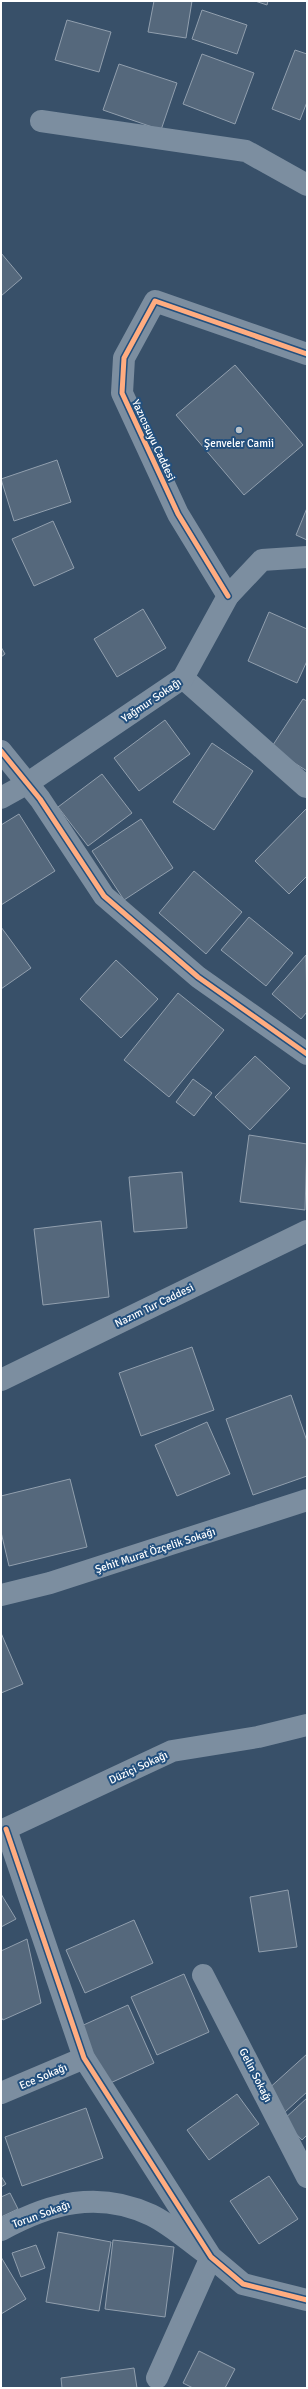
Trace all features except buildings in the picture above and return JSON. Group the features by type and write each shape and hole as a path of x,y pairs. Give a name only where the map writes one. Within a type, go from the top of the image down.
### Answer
{"street":[{"path":"41,121 246,151 307,186"},
{"name":"Yazıcısuyu Caddesi","path":"228,596 178,514 122,393 124,358 155,301 307,354"},
{"name":"Yağmur Sokağı","path":"1,798 28,783 184,678 228,596 262,560 307,557"},
{"path":"184,678 306,787"},
{"path":"1,751 40,799 104,896 198,977 307,1054"},
{"name":"Nazım Tur Caddesi","path":"1,1380 307,1231"},
{"name":"Şehit Murat Özçelik Sokağı","path":"1,1595 50,1583 307,1500"},
{"name":"Düziçi Sokağı","path":"4,1830 172,1751 258,1737 307,1725"},
{"path":"4,1830 84,2058 211,2257 243,2284 307,2300"},
{"name":"Gelin Sokağı","path":"203,1975 307,2177"},
{"name":"Ece Sokağı","path":"1,2093 84,2058"},
{"name":"Torun Sokağı","path":"1,2230 21,2219 69,2202 114,2202 152,2216 211,2257"},
{"path":"157,2378 211,2257"}],"cycle path":[{"path":"228,596 178,514 122,393 124,358 155,301 307,354"},
{"path":"1,751 40,799 104,896 198,977 307,1054"},
{"path":"6,1829 84,2058 211,2257 243,2284 307,2300"}],"place":[{"name":"Şenveler Camii","path":"239,430"}]}
